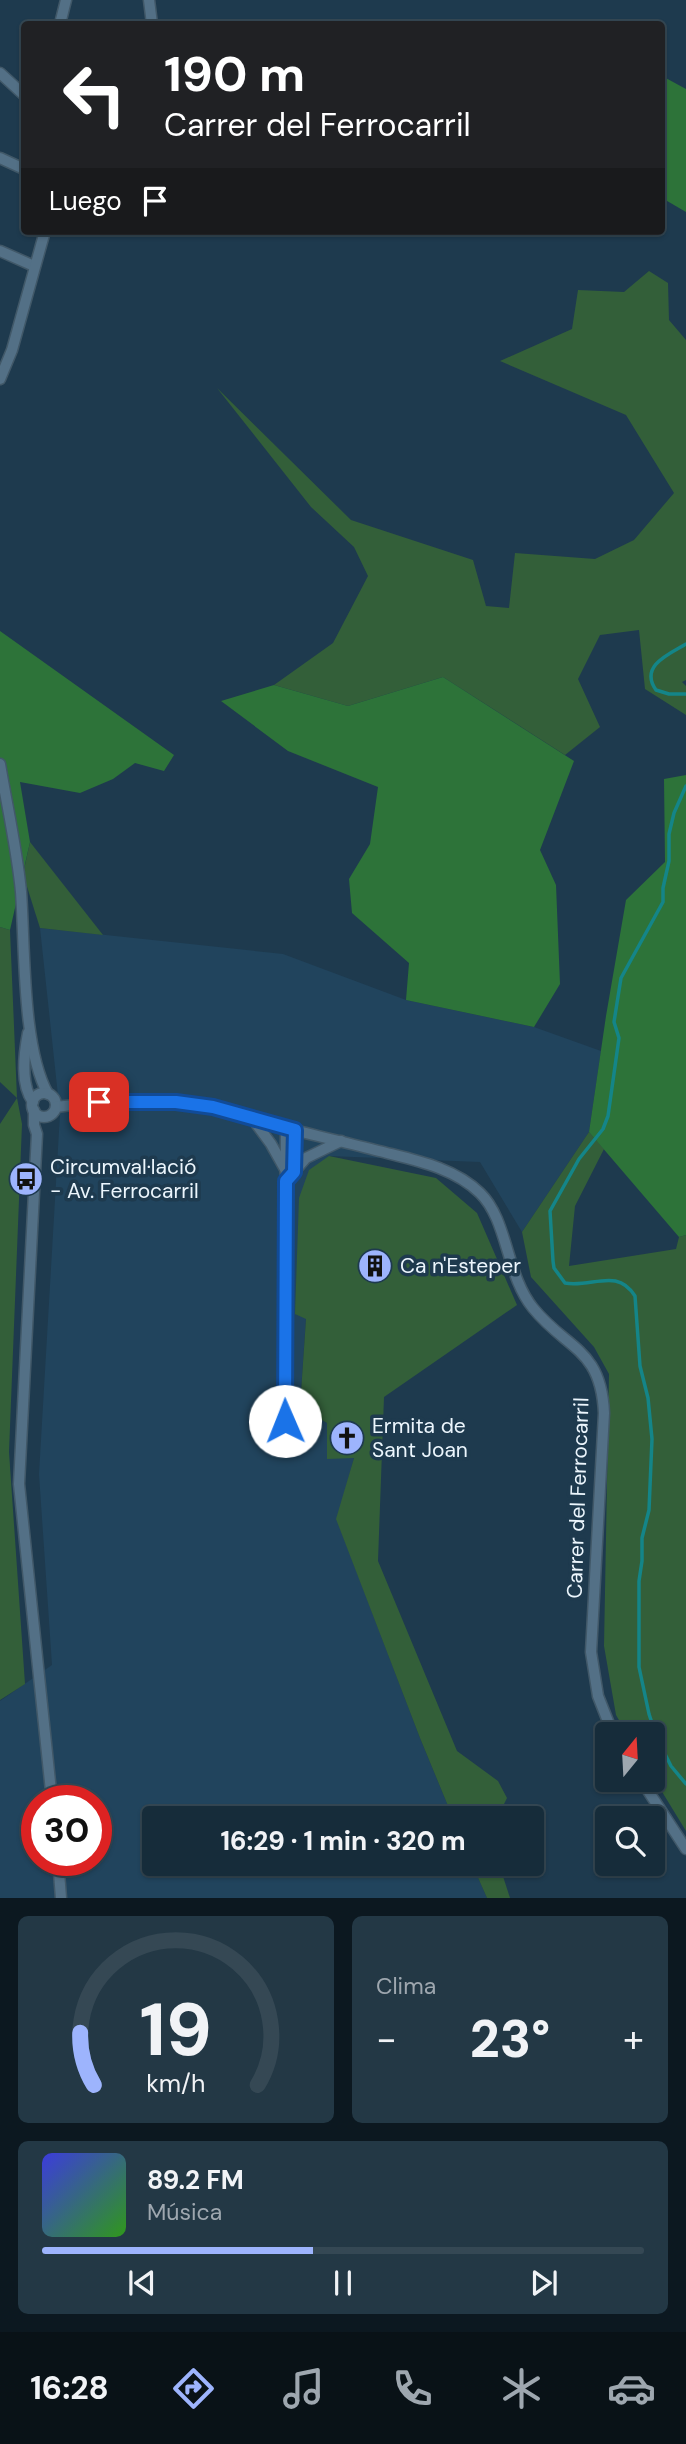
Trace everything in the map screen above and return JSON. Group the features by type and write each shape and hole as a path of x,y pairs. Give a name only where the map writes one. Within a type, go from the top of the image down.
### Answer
{"street":[{"path":"61,21 66,0"},
{"path":"149,0 152,21"},
{"path":"0,73 21,90"},
{"path":"0,158 21,168"},
{"path":"0,379 12,350 44,235"},
{"path":"0,251 34,266"},
{"path":"1,345 12,350"},
{"path":"0,764 20,889 30,1023 40,1079 51,1103 37,1134 19,1484 50,1785"},
{"path":"30,1023 24,1056 28,1095 39,1115 51,1103"},
{"path":"37,1134 33,1106 38,1094 51,1103"},
{"name":"Carrer del Ferrocarril","path":"51,1103 176,1102 213,1107 437,1167 468,1183 483,1195 494,1213 516,1281 534,1309 589,1359 599,1377 603,1392 591,1652 598,1696 608,1722"},
{"path":"252,1118 289,1175"},
{"path":"290,1129 284,1409 285,1421 294,1438"},
{"path":"289,1175 306,1158 341,1142"},
{"path":"649,1792 686,1849"},
{"path":"59,1876 61,1898"}],"shaded area":[{"path":"40,928 283,954 406,1000 534,1027 601,1051 589,1132 522,1232 480,1162 329,1156 306,1318 300,1407 327,1423 354,1458 337,1520 448,1806 142,1806 142,1876 477,1876 487,1898 0,1898 0,1701 52,1665 39,1474 60,1114"}],"green space":[{"path":"665,78 686,89 686,212 665,200"},
{"path":"649,271 668,283 669,320 686,340 686,680 682,682 686,686 686,715 645,689 639,630 600,635 578,679 600,727 565,755 443,677 348,706 274,685 333,643 368,576 354,547 311,507 217,388 351,520 473,560 486,606 509,608 515,553 595,559 634,540 674,493 626,415 500,361 572,329 578,290 624,292"},
{"path":"0,631 174,755 164,771 135,763 113,779 80,793 20,782 30,842 10,930 0,927"},
{"path":"443,677 574,761 540,850 556,885 560,984 534,1027 406,1000 409,963 352,913 349,879 370,844 378,787 288,751 221,701 274,685 348,706"},
{"path":"686,775 686,1235 679,1237 589,1132 626,900 665,862 664,779"},
{"path":"30,842 103,935 40,928 23,874"},
{"path":"0,927 10,930 17,1098 0,1082"},
{"path":"17,1098 22,1124 9,1452 25,1684 0,1700 0,1124"},
{"path":"589,1132 604,1149 575,1206 569,1266 676,1249 679,1237 686,1235 686,1831 662,1792 665,1792 665,1722 620,1722 616,1715 604,1646 609,1374 594,1347 531,1277 522,1232"},
{"path":"329,1156 436,1178 477,1213 517,1305 384,1397 378,1561 457,1751 498,1781 507,1798 503,1806 448,1806 336,1519 354,1458 327,1459 327,1423 300,1407 306,1319 295,1314 299,1198 309,1170"},
{"path":"477,1876 503,1876 510,1898 487,1898"}],"waterway":[{"path":"686,644 658,662 651,674 656,690 669,694 686,694"},
{"path":"686,786 674,813 669,834 669,861 663,902 621,978 614,1022 619,1038 608,1116 603,1129 579,1159 550,1211 554,1268 565,1283 612,1280 628,1287 635,1296 640,1366 648,1398 652,1439 649,1510 642,1538 639,1581 639,1667 657,1738 671,1766 686,1784"}],"place":[{"name":"Circumval·lació - Av. Ferrocarril","path":"26,1179"},
{"name":"Ca n'Esteper","path":"375,1266"},
{"name":"Ermita de Sant Joan","path":"347,1438"}],"route":[{"path":"99,1102 176,1102 213,1107 295,1130 294,1172 286,1181 285,1421"}]}
